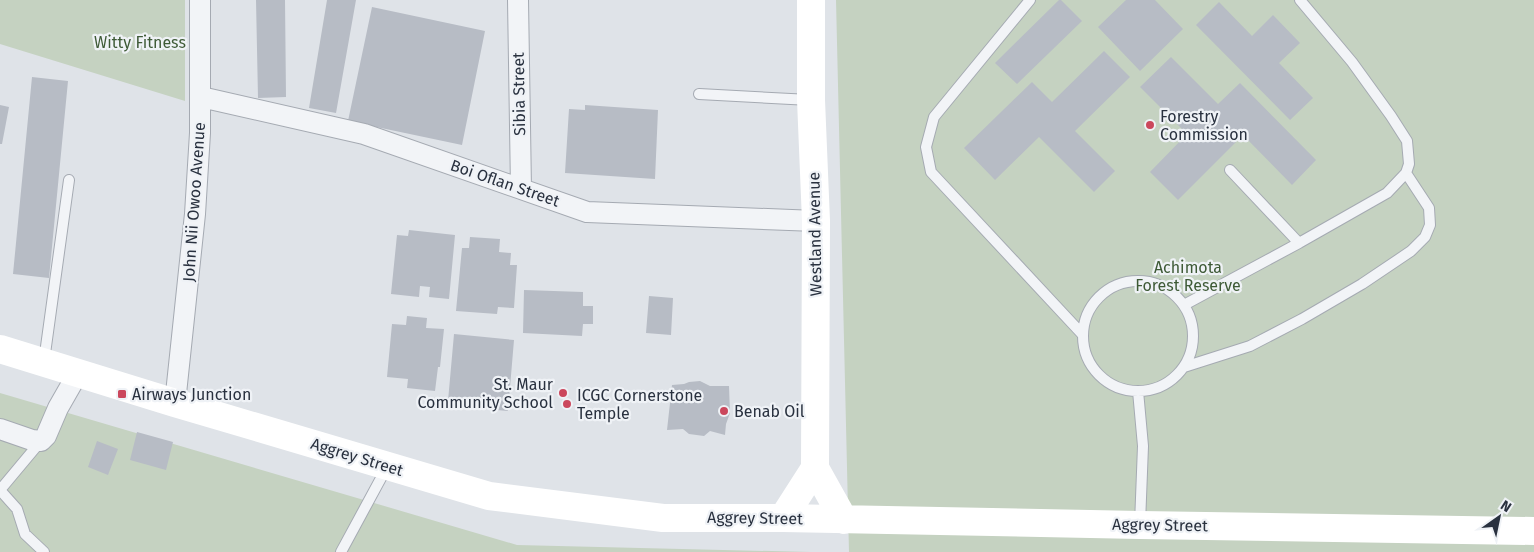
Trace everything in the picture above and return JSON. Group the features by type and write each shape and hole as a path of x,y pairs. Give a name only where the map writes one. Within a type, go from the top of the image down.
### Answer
{"main road":[{"name":"Westland Avenue","path":"811,0 811,100 816,221 815,468 844,520"},
{"name":"Aggrey Street","path":"0,348 175,403 490,496 663,518 783,518 1534,531"},
{"path":"783,518 815,468"}],"street":[{"name":"John Nii Owoo Avenue","path":"175,403 195,214 201,97 200,0"},
{"name":"Sibia Street","path":"518,0 521,189"},
{"name":"Boi Oflan Street","path":"201,97 364,134 587,212 816,221"},
{"path":"0,429 32,440 41,441 46,436 58,408 78,373"}],"lane":[{"path":"1030,0 934,118 926,147 931,172 1083,335"},
{"path":"1184,304 1299,243 1387,193 1406,173 1409,164 1406,142 1395,122 1352,62 1300,0"},
{"path":"699,94 811,100"},
{"path":"1230,170 1299,243"},
{"path":"1184,366 1250,346 1302,319 1362,284 1412,251 1424,237 1430,225 1429,208 1406,173"},
{"path":"44,362 69,180"},
{"path":"1132,281 1152,282 1170,290 1184,304 1193,325 1193,347 1184,366 1172,380 1156,388 1138,391 1116,386 1099,374 1087,356 1083,335 1087,316 1097,299 1113,286 1132,281"},
{"path":"1138,391 1143,446 1140,525"},
{"path":"41,441 0,490 17,509 25,534 44,552"},
{"path":"342,552 388,466"}],"green space":[{"name":"Witty Fitness","path":"0,0 185,0 185,101 0,44"},
{"name":"Achimota Forest Reserve","path":"836,0 1534,0 1534,552 849,552"},
{"path":"0,393 517,545 811,552 0,552"}],"building":[{"path":"256,0 285,0 286,97 258,98"},
{"path":"327,0 356,0 336,113 309,108"},
{"path":"1059,0 1082,21 1017,84 995,63"},
{"path":"1126,0 1155,0 1183,29 1140,71 1098,27"},
{"path":"1219,2 1252,36 1273,15 1300,43 1279,63 1313,98 1290,120 1196,25"},
{"path":"372,7 485,31 462,145 348,121"},
{"path":"1104,51 1130,77 1075,131 1115,171 1094,192 1039,137 995,180 964,148 1032,82 1052,102"},
{"path":"1171,57 1218,104 1240,83 1316,160 1292,185 1243,135 1178,200 1150,172 1187,134 1140,87"},
{"path":"32,77 68,81 49,278 13,274"},
{"path":"0,105 9,107 2,144 0,144"},
{"path":"585,105 658,110 655,179 565,173 569,109 585,110"},
{"path":"409,230 455,235 449,299 429,297 430,287 420,286 419,297 391,294 397,235 408,236"},
{"path":"470,237 500,239 499,252 511,253 510,265 517,265 514,308 498,307 497,314 456,311 462,248 469,248"},
{"path":"524,290 583,292 583,306 593,306 593,324 583,324 582,336 523,333"},
{"path":"649,296 673,298 671,335 646,333"},
{"path":"407,316 427,318 426,328 444,329 440,367 438,367 435,391 407,388 408,379 387,377 392,324 406,325"},
{"path":"454,334 514,340 508,411 474,408 475,403 448,401"},
{"path":"700,381 710,386 729,386 730,413 725,435 710,431 704,436 689,434 683,429 667,430 672,385"},
{"path":"137,432 173,442 166,470 130,460"},
{"path":"97,441 118,449 108,475 88,467"}],"place":[{"name":"Forestry Commission","path":"1150,125"},
{"name":"St. Maur Community School","path":"563,393"},
{"name":"Airways Junction","path":"122,394"},
{"name":"ICGC Cornerstone Temple","path":"567,404"},
{"name":"Benab Oil","path":"724,411"}]}
